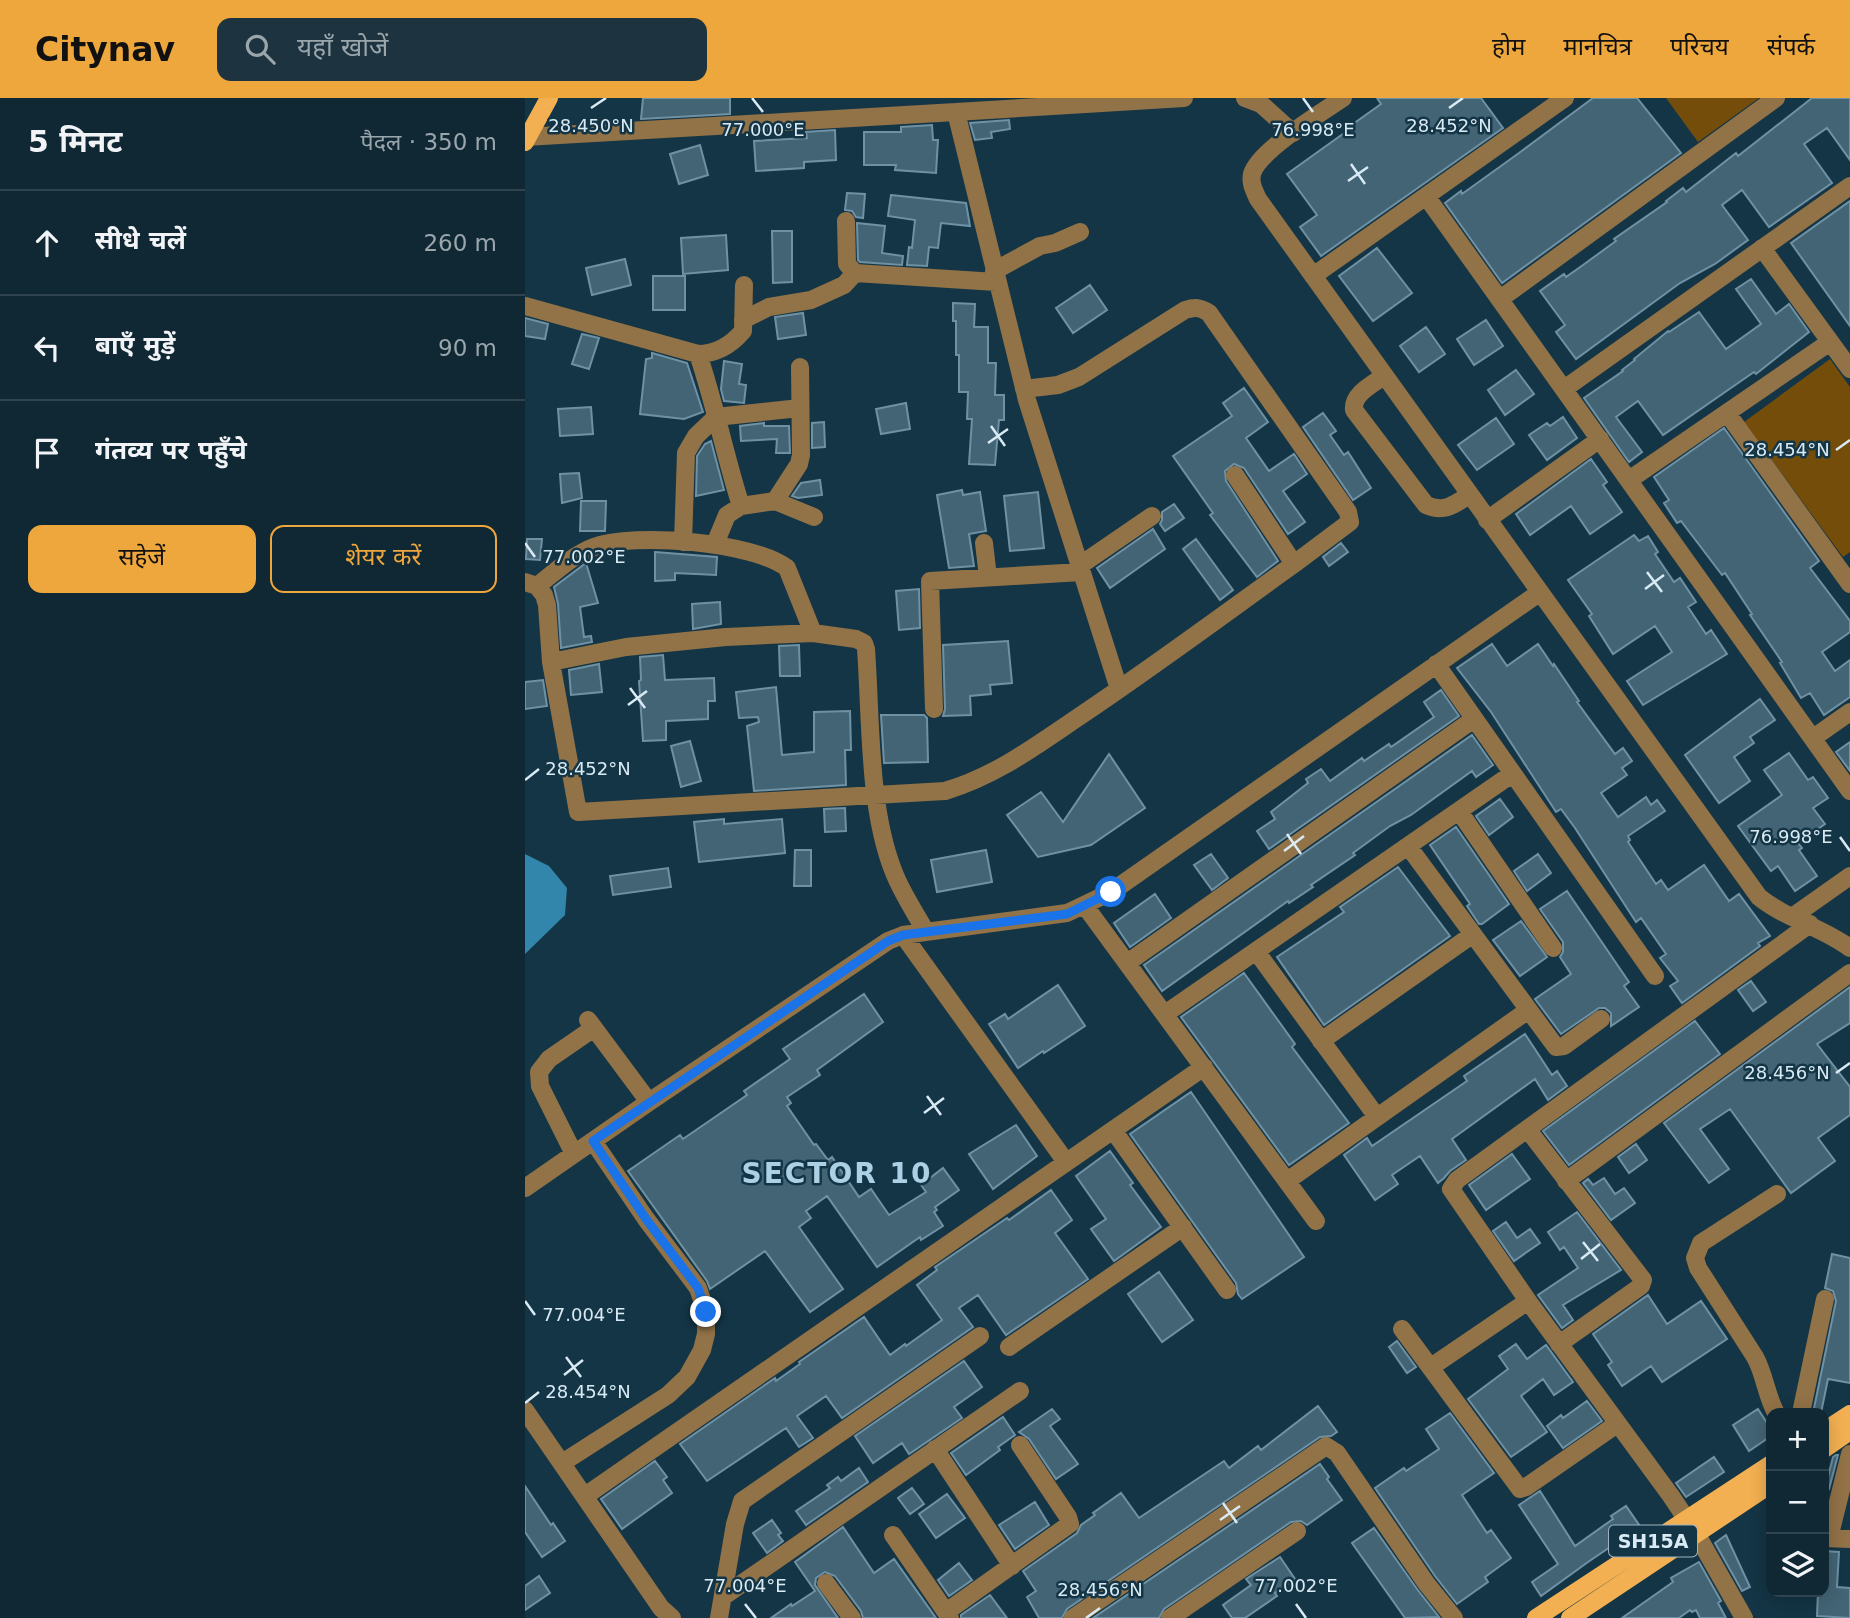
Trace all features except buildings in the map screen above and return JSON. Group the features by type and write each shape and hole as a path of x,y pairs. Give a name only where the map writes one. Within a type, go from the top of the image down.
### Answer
{"main road":[{"path":"526,139 549,98"},
{"path":"1829,1428 1850,1414"},
{"path":"1829,1446 1850,1431"},
{"name":"SH15A","path":"1570,1618 1766,1468"},
{"name":"SH15A","path":"1535,1618 1766,1487"}],"street":[{"path":"526,139 956,112 1016,103 1184,98"},
{"path":"1245,98 1261,104 1293,133"},
{"path":"1343,98 1262,158 1253,170 1251,183 1258,199 1759,897 1770,906 1810,924 1850,948"},
{"path":"1313,276 1565,98"},
{"path":"1500,299 1776,98"},
{"path":"956,112 1024,389 1119,689"},
{"path":"1564,389 1850,186"},
{"path":"1426,196 1850,791"},
{"path":"846,221 847,264 855,274"},
{"path":"743,320 769,307 811,300 844,285 855,274 995,276 1040,246 1055,243 1080,232"},
{"path":"1762,248 1850,369"},
{"path":"525,306 698,354 709,354 726,347 743,331 744,285"},
{"path":"813,633 787,568 778,562 715,544 631,540 595,547 531,584 544,596 547,606 551,662 578,813 946,791 974,782 1005,766 1119,689 1346,527 1351,518 1209,313 1202,308 1185,310 1079,377 1058,385 1024,389"},
{"path":"1629,480 1831,342"},
{"path":"698,354 741,506"},
{"path":"775,501 799,464 801,455 800,367"},
{"path":"1384,376 1356,398 1353,403 1354,410 1426,505 1436,510 1449,508 1469,495"},
{"path":"683,542 686,453 696,436 716,417 800,408"},
{"path":"1727,413 1846,572"},
{"path":"1487,520 1600,439"},
{"path":"1235,475 1294,564"},
{"path":"715,544 727,515 741,506 775,501 814,517"},
{"path":"935,709 930,581 1080,569 1152,516"},
{"path":"984,543 988,578"},
{"path":"525,1188 888,941 903,935 1067,914 1111,892 1539,593"},
{"path":"551,662 626,647 726,637 813,633 864,642 876,794 885,846 893,870 926,932"},
{"path":"1436,664 1655,976"},
{"path":"1813,738 1850,712"},
{"path":"1127,963 1474,719"},
{"path":"1165,1014 1512,774"},
{"path":"1459,811 1553,948"},
{"path":"1408,846 1552,1044 1560,1047 1601,1019"},
{"path":"1792,917 1850,876"},
{"path":"1085,906 1316,1221"},
{"path":"1744,1618 1692,1527 1528,1301 1451,1189 1457,1180 1810,924"},
{"path":"1321,1041 1472,934"},
{"path":"903,935 1066,1162"},
{"path":"1256,951 1377,1117"},
{"path":"1566,1181 1850,974"},
{"path":"1287,1181 1527,1011"},
{"path":"574,1154 540,1086 539,1072 549,1059 591,1024 649,1102"},
{"path":"585,1496 1203,1067"},
{"path":"1113,1130 1227,1290"},
{"path":"1528,1130 1640,1276 1643,1284 1559,1344"},
{"path":"562,1463 668,1395 687,1377 702,1350 706,1335 706,1312 698,1288 646,1219 593,1141"},
{"path":"1773,1408 1766,1395 1759,1363 1697,1268 1695,1258 1701,1243 1777,1194"},
{"path":"1009,1347 1183,1227"},
{"path":"1802,1408 1825,1299"},
{"path":"1431,1367 1528,1301"},
{"path":"1402,1329 1520,1489 1617,1424"},
{"path":"719,1618 725,1596 735,1524 742,1501 980,1336"},
{"path":"725,1596 1020,1391"},
{"path":"525,1410 661,1608 672,1618"},
{"path":"893,1535 948,1615 1070,1524 1020,1445"},
{"path":"1078,1617 1326,1446 1337,1453 1426,1583 1454,1618"},
{"path":"935,1450 1012,1566"},
{"path":"1827,1534 1850,1454"},
{"path":"1170,1618 1297,1531"},
{"path":"1829,1538 1850,1539"},
{"path":"827,1583 852,1618"}],"shaded area":[{"path":"1666,98 1759,98 1698,142"},
{"path":"1830,359 1850,387 1850,552 1843,557 1744,422"}],"water":[{"path":"525,854 549,866 567,888 565,915 525,954"}],"district":[{"name":"SECTOR 10","path":"837,1173"}],"route":[{"path":"706,1312 698,1288 646,1219 593,1141 888,941 903,935 1067,914 1111,892"}]}
